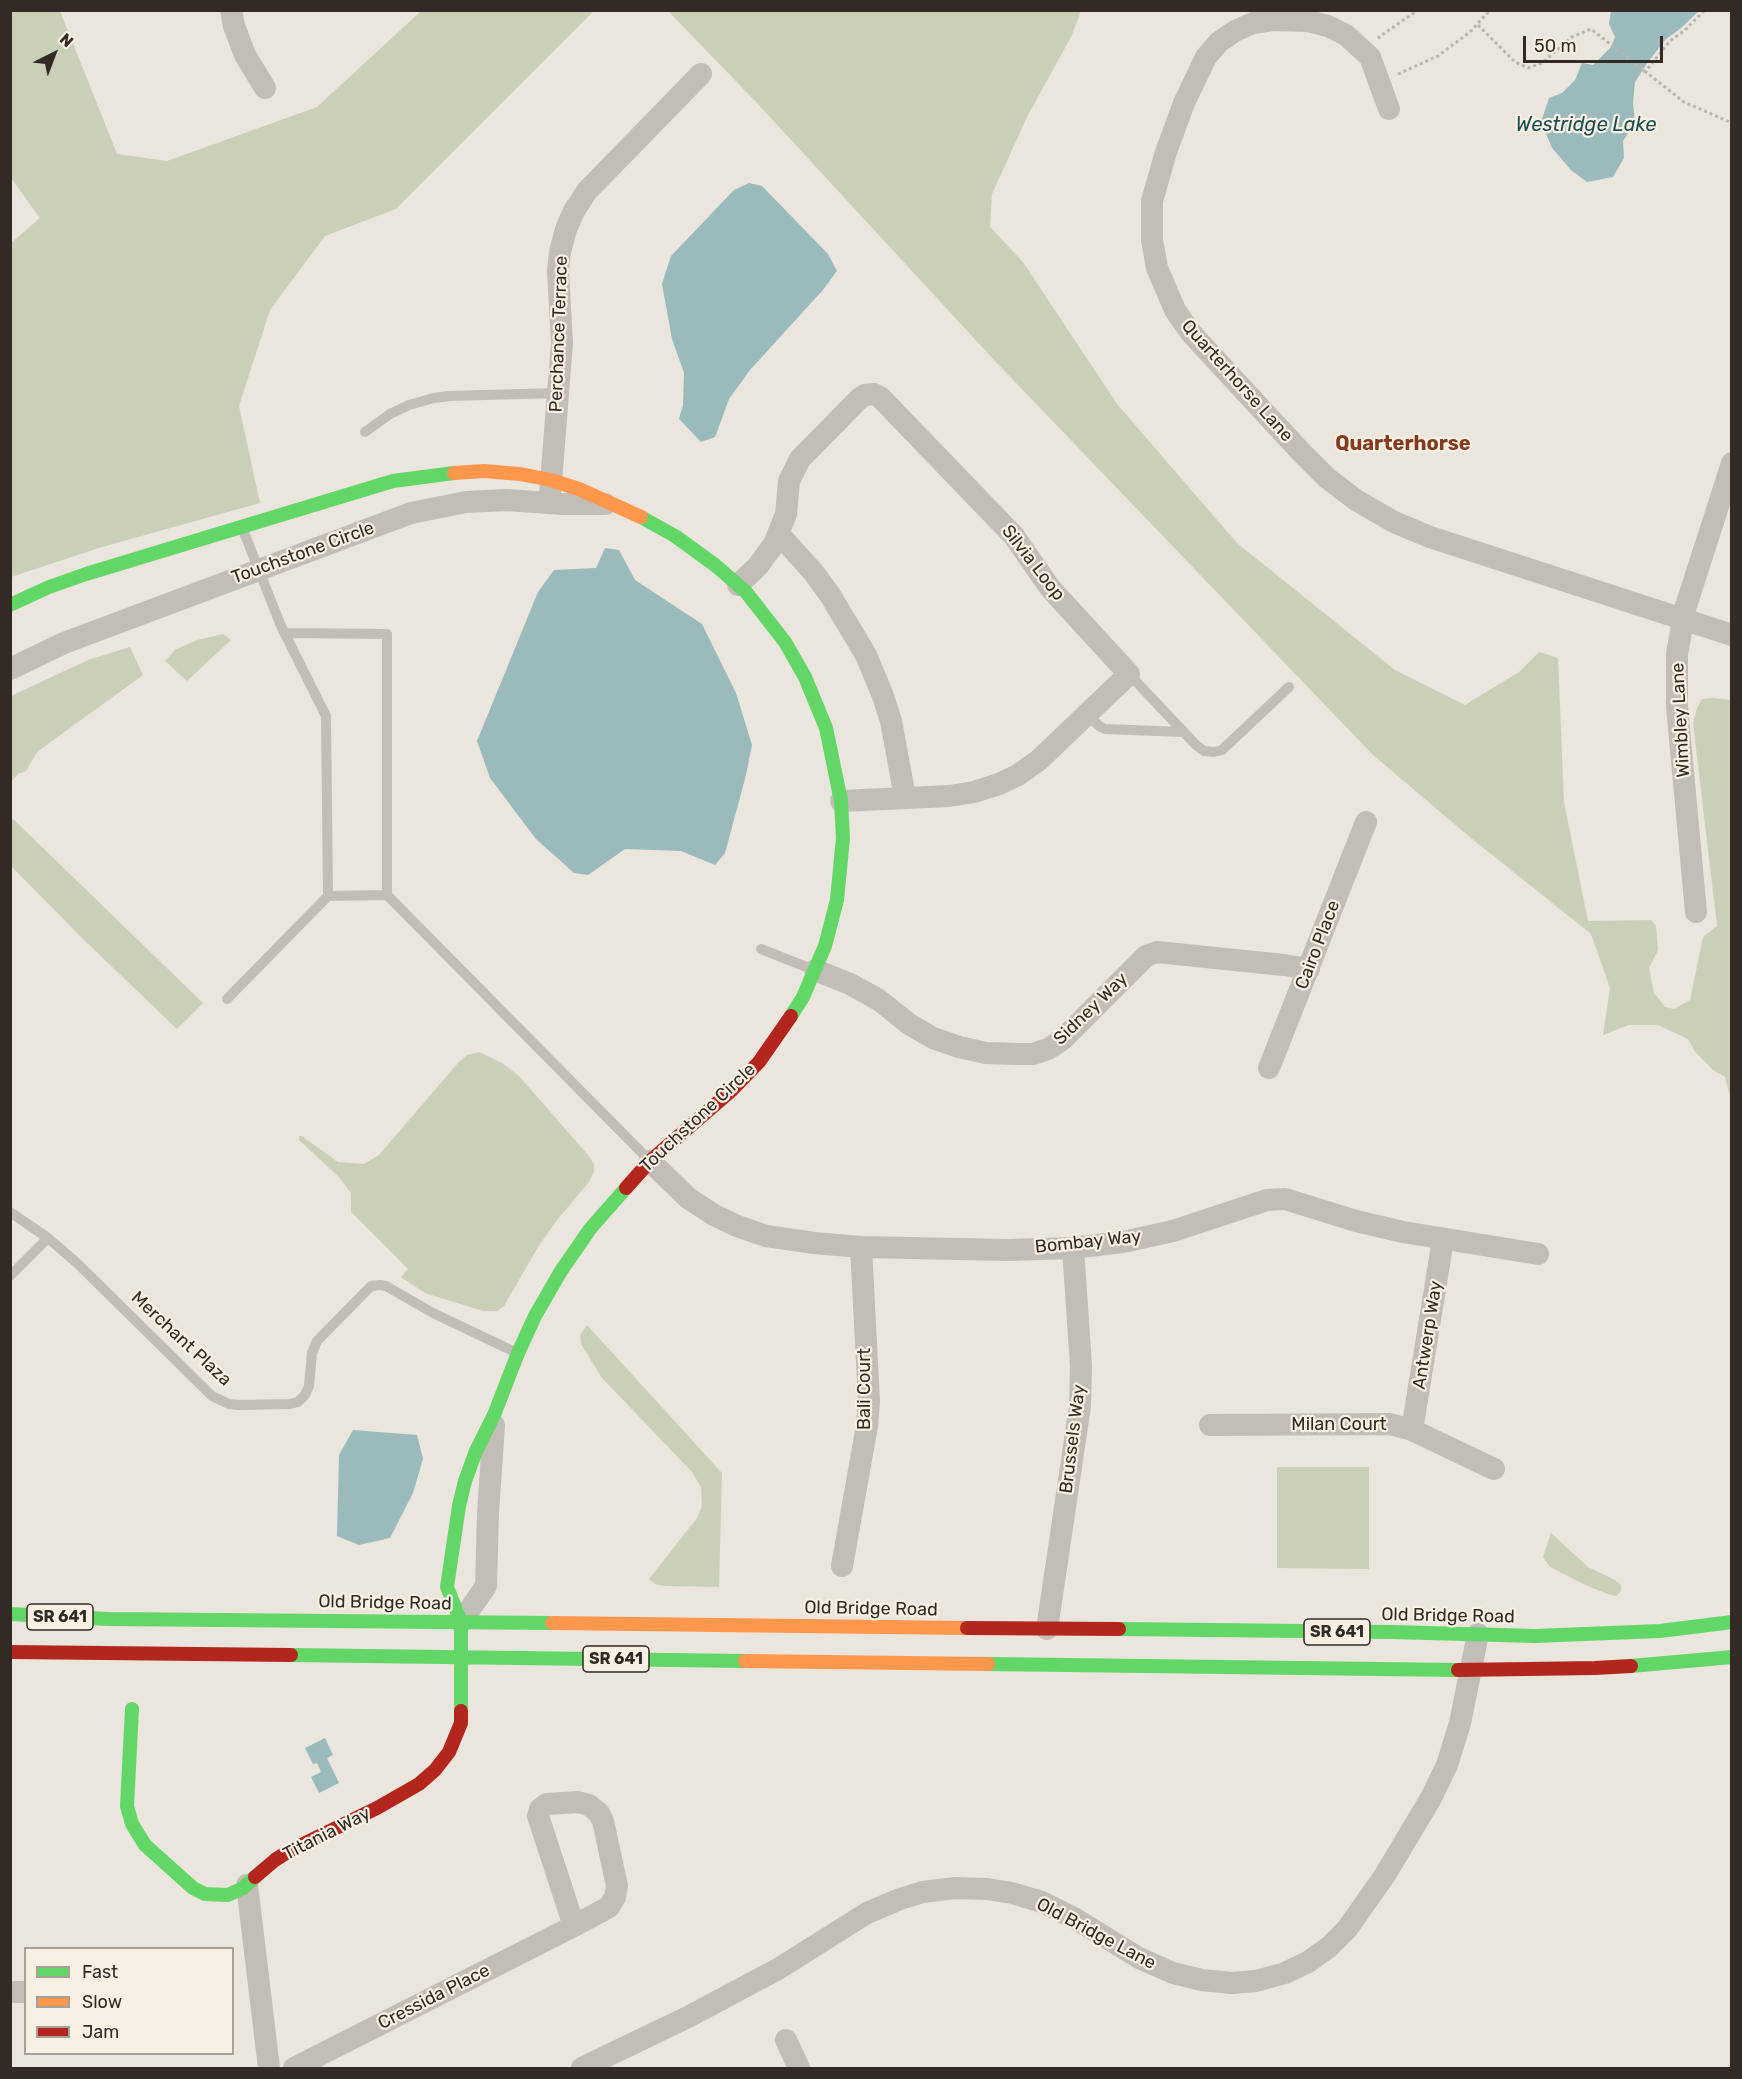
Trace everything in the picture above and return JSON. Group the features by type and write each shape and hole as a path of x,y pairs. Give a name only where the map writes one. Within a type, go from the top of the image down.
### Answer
{"main road":[{"name":"Touchstone Circle","path":"10,605 49,587 86,574 393,482 434,474 484,471 520,474 551,480 579,489 675,536 738,585 772,623 805,677 826,728 841,801 843,838 840,877 828,935 803,997 783,1030 759,1062 732,1090 675,1137 619,1194 590,1229 561,1271 535,1316 465,1481 452,1543 447,1587 461,1622"},
{"name":"Old Bridge Road","path":"10,1614 109,1619 1535,1636 1660,1631 1731,1622"},
{"name":"Titania Way","path":"247,1885 275,1860 289,1851 378,1808 419,1784 435,1770 449,1752 460,1723 461,1622"},
{"name":"SR 641","path":"10,1652 1470,1670 1595,1668 1731,1657"},
{"path":"132,1709 127,1806 132,1824 141,1839 193,1888 206,1894 228,1895 247,1885"}],"street":[{"path":"231,10 234,26 245,55 265,88"},
{"name":"Quarterhorse Lane","path":"1389,109 1370,57 1346,35 1328,26 1308,21 1272,20 1253,23 1235,30 1219,42 1206,57 1184,103 1166,152 1152,201 1152,240 1157,268 1175,310 1191,333 1301,452 1327,478 1356,500 1394,522 1430,537 1731,635"},
{"name":"Perchance Terrace","path":"549,503 562,343 558,266 570,220 587,190 701,74"},
{"name":"Silvia Loop","path":"738,585 771,550 779,534 786,514 789,481 796,465 860,398 874,394 880,397 1014,536 1050,588 1129,674"},
{"name":"Wimbley Lane","path":"1696,912 1676,692 1677,654 1683,619 1731,463"},
{"name":"Touchstone Circle","path":"10,669 64,643 426,509 466,502 506,500 609,504"},
{"path":"779,534 814,573 830,595 866,656 891,721 904,797"},
{"path":"841,801 949,796 974,792 999,784 1018,775 1039,760 1129,674"},
{"name":"Cairo Place","path":"1269,1068 1366,822"},
{"name":"Sidney Way","path":"815,970 850,984 879,1000 909,1024 933,1038 986,1053 1017,1054 1041,1052 1062,1040 1146,956 1157,952 1284,964 1309,969"},
{"name":"Bombay Way","path":"651,1161 688,1198 714,1215 737,1226 766,1236 861,1247 1008,1250 1073,1248 1123,1242 1173,1231 1267,1200 1286,1199 1356,1221 1443,1240 1538,1254"},
{"name":"Antwerp Way","path":"1413,1430 1443,1240"},
{"name":"Bali Court","path":"842,1566 867,1426 869,1401 861,1247"},
{"name":"Brussels Way","path":"1047,1629 1080,1406 1082,1366 1073,1248"},
{"name":"Touchstone Circle","path":"461,1622 486,1586 494,1415"},
{"name":"Milan Court","path":"1210,1425 1390,1424 1413,1430 1494,1469"},
{"name":"Old Bridge Lane","path":"582,2068 688,2017 778,1969 867,1914 900,1899 923,1892 955,1888 987,1889 1012,1893 1042,1902 1074,1918 1139,1958 1173,1973 1202,1980 1232,1983 1256,1981 1285,1973 1308,1962 1329,1947 1347,1929 1396,1856 1431,1798 1447,1765 1460,1723 1478,1634"},
{"name":"Cressida Place","path":"294,2068 600,1914 609,1907 615,1897 617,1886 603,1821 589,1805 578,1802 547,1804 540,1809 538,1816 574,1926"},
{"path":"247,1885 269,2068"},
{"path":"786,2040 799,2068"}],"lane":[{"path":"365,432 390,414 409,405 434,398 559,393"},
{"path":"242,527 285,633 326,716 328,896"},
{"path":"285,633 387,634 387,895 651,1161"},
{"path":"1129,674 1196,746 1204,751 1214,752 1222,750 1289,687"},
{"path":"1087,714 1105,729 1183,732"},
{"path":"226,999 328,896 387,895"},
{"path":"761,949 815,970"},
{"name":"Merchant Plaza","path":"10,1212 48,1238 77,1263 212,1396 229,1404 298,1402 305,1395 309,1386 312,1353 317,1341 371,1286 386,1287 433,1313 518,1353"},
{"path":"10,1276 48,1238"}],"path":[{"path":"1380,46 1379,37 1418,10"},
{"path":"1390,78 1438,56 1478,25 1490,10"},
{"path":"1643,72 1670,41 1684,32 1705,10"},
{"path":"1478,25 1515,62 1528,68 1542,63 1572,37 1591,30 1684,102 1731,123"}],"green space":[{"path":"10,11 60,11 117,154 167,161 317,107 421,11 594,11 396,209 325,236 270,310 239,406 260,503 102,547 11,577 11,243 40,218 11,178"},
{"path":"668,11 1081,11 1072,35 1027,117 992,194 990,227 1023,262 1117,404 1237,543 1395,670 1465,705 1519,672 1539,652 1558,658 1564,802 1588,921 1651,920 1656,926 1658,950 1649,968 1654,993 1665,1007 1674,1009 1690,1000 1703,937 1717,926 1693,723 1702,699 1731,700 1731,1100 1725,1077 1713,1070 1695,1052 1688,1039 1658,1025 1629,1025 1603,1035 1610,988 1591,934 1471,838 1373,755 994,360 757,103"},
{"path":"223,634 231,640 187,681 165,661 175,650 197,640"},
{"path":"130,647 143,675 37,752 26,771 18,774 11,782 11,696 88,660"},
{"path":"11,817 203,1003 177,1029 11,866"},
{"path":"479,1052 502,1063 519,1076 594,1164 594,1172 589,1182 557,1220 538,1247 504,1306 497,1311 483,1311 425,1293 401,1277 408,1269 351,1212 351,1193 340,1178 299,1140 299,1136 302,1136 338,1162 364,1164 379,1155 458,1063 467,1055"},
{"path":"587,1325 722,1473 719,1587 664,1586 655,1584 649,1579 697,1518 702,1506 701,1487 692,1472 602,1378 581,1344 580,1335"},
{"path":"1277,1467 1369,1467 1369,1569 1277,1568"},
{"path":"1551,1533 1588,1567 1615,1580 1621,1585 1621,1591 1616,1596 1608,1594 1550,1567 1543,1557"}],"water":[{"name":"Westridge Lake","path":"1611,11 1699,11 1666,39 1635,82 1633,103 1635,123 1623,141 1624,158 1613,177 1587,182 1571,170 1552,148 1541,122 1549,98 1562,93 1575,80 1582,63 1593,65 1611,47 1615,37 1609,24"},
{"path":"749,183 762,186 828,254 837,271 822,291 750,370 729,399 715,437 701,442 679,419 683,405 684,373 672,339 662,284 671,256 734,190"},
{"path":"605,548 619,550 635,580 702,624 736,693 752,745 725,853 715,865 681,851 625,849 588,875 574,873 536,839 490,778 477,741 538,592 554,570 596,568"},
{"path":"353,1430 417,1435 423,1459 413,1493 390,1538 359,1545 337,1536 339,1455"},
{"path":"325,1738 333,1755 327,1758 339,1783 319,1793 311,1777 321,1772 317,1763 313,1764 305,1748"}],"traffic: fast":[{"path":"10,605 49,587 86,574 393,481 454,473"},
{"path":"641,517 675,536 715,565 746,592 785,642 805,677 826,728 841,801 843,838 837,900 825,946 803,997 791,1016"},
{"path":"461,1711 461,1622 447,1587 465,1481 535,1316 561,1271 590,1229 626,1188"},
{"path":"10,1614 109,1619 552,1623"},
{"path":"1119,1629 1535,1636 1660,1631 1732,1622"},
{"path":"291,1655 745,1661"},
{"path":"1631,1666 1732,1657"},
{"path":"988,1664 1458,1670"},
{"path":"132,1709 127,1806 132,1824 145,1845 193,1888 205,1894 228,1895 243,1888 255,1877"}],"traffic: slow":[{"path":"454,473 484,471 520,474 551,480 579,489 641,517"},
{"path":"552,1623 967,1628"},
{"path":"745,1661 988,1664"}],"traffic: jam":[{"path":"626,1188 650,1161 732,1090 759,1062 791,1016"},
{"path":"967,1628 1119,1629"},
{"path":"10,1652 291,1655"},
{"path":"1458,1670 1631,1666"},
{"path":"255,1877 289,1851 377,1808 419,1784 435,1770 449,1752 461,1723 461,1711"}],"district":[{"name":"Quarterhorse","path":"1403,444"}]}
